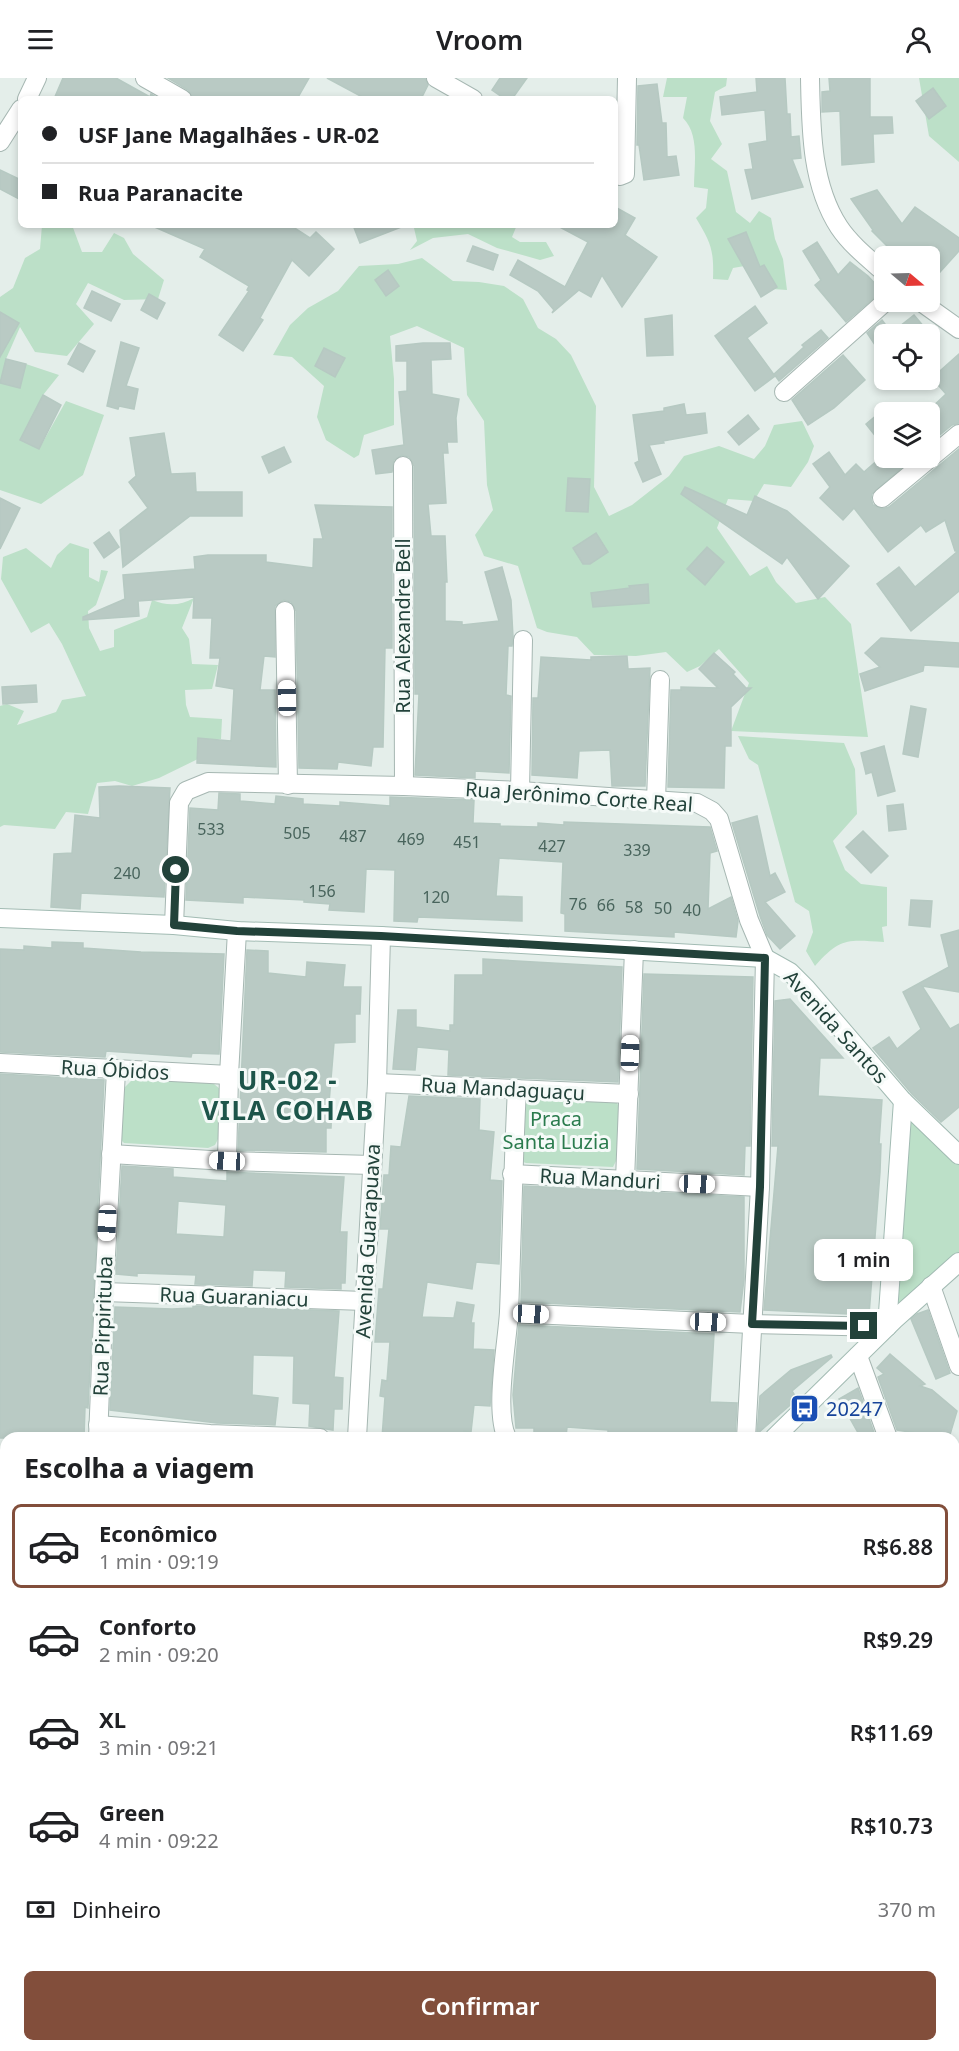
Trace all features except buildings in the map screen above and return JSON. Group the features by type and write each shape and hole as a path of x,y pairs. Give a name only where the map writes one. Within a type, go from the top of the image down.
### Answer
{"street":[{"path":"28,96 37,78"},
{"path":"145,78 177,96"},
{"path":"436,78 467,96"},
{"path":"618,176 625,174 627,78"},
{"path":"810,78 815,156 827,204 840,228 874,263"},
{"path":"0,142 18,114"},
{"path":"784,392 874,312"},
{"path":"936,312 959,328"},
{"path":"882,498 959,434"},
{"name":"Rua Alexandre Bell","path":"403,466 404,786"},
{"path":"285,611 288,785"},
{"path":"520,791 523,640"},
{"path":"656,801 660,680"},
{"name":"Rua Jerônimo Corte Real","path":"174,925 179,803 186,791 199,785 218,782 520,791 697,803 712,811 718,819 749,920 765,958"},
{"path":"0,918 174,925 237,931 381,936 765,958 760,1187 746,1432"},
{"path":"227,1161 237,931"},
{"name":"Avenida Guarapuava","path":"357,1432 377,1083 381,936"},
{"path":"625,1180 633,950"},
{"name":"Avenida Santos","path":"765,958 789,972 806,988 903,1101 959,1155"},
{"name":"Rua Óbidos","path":"0,1063 116,1071 229,1075"},
{"name":"Rua Pirpirituba","path":"98,1432 116,1071"},
{"name":"Rua Mandaguaçu","path":"377,1083 629,1094"},
{"path":"505,1432 501,1418 509,1313 512,1174 517,1089"},
{"name":"Avenida Santos","path":"887,1327 903,1101"},
{"path":"111,1154 227,1161 372,1165"},
{"name":"Rua Manduri","path":"512,1174 760,1187"},
{"path":"780,1432 887,1327 959,1262"},
{"path":"931,1286 959,1366"},
{"name":"Rua Guaraniacu","path":"104,1292 365,1301"},
{"path":"509,1313 752,1324 887,1327"},
{"path":"858,1356 886,1432"}],"green space":[{"path":"667,78 727,78 726,86 715,92 710,121 722,144 711,159 727,171 736,212 750,223 759,211 771,218 775,239 783,259 787,290 773,289 756,264 733,268 728,280 713,279 710,247 696,218 706,208 708,189 694,187 694,142 692,133 683,118 687,97 663,97"},
{"path":"919,78 959,78 959,162 929,136"},
{"path":"42,228 73,228 82,252 102,252 114,233 124,238 133,254 164,280 158,299 124,300 88,283 76,304 94,324 67,356 35,352 20,327 6,359 1,383 20,388 26,364 59,375 43,395 21,440 39,449 66,401 104,415 83,475 41,504 0,490 0,297 13,288 25,258 40,249"},
{"path":"414,228 516,228 512,237 520,242 546,242 554,256 540,260 497,248 468,234 433,238 410,250 417,241"},
{"path":"422,258 453,281 504,286 523,299 538,328 556,339 571,355 596,406 594,487 609,516 632,505 669,476 684,456 719,446 754,459 765,446 774,425 802,421 814,446 808,462 791,487 764,484 754,501 728,499 717,528 750,576 767,566 776,582 796,603 825,597 851,624 868,737 731,731 749,683 719,649 700,666 687,672 666,652 636,656 594,655 577,637 537,628 518,566 484,556 475,535 493,510 487,485 484,421 467,395 464,348 417,326 390,336 394,379 394,425 364,435 359,455 354,458 326,440 317,417 324,386 292,357 273,355 290,325 308,308 338,291 359,266 398,264"},
{"path":"70,543 89,549 89,577 99,582 101,570 108,571 96,605 88,611 89,628 100,651 114,647 114,630 147,617 152,600 173,604 184,603 194,598 182,628 189,639 192,664 218,665 212,689 185,690 186,705 190,717 222,719 221,739 198,739 200,758 159,778 132,786 115,781 97,783 88,814 66,812 55,829 4,825 0,827 0,706 7,704 24,711 17,725 56,712 62,700 86,696 62,644 49,623 31,633 1,579 3,557 26,548 51,568 57,555"},
{"path":"738,736 844,743 855,769 857,814 833,841 845,870 861,884 887,887 887,926 882,927 884,942 845,942 832,950 815,966 806,951 813,932 809,911 795,902 758,765 749,759"},
{"path":"138,1078 206,1082 220,1089 219,1137 215,1145 208,1148 124,1143 120,1139 123,1089"},
{"name":"Praca Santa Luzia","path":"529,1096 615,1101 619,1106 616,1161 613,1167 520,1161 523,1099"},
{"path":"908,1112 959,1158 959,1264 882,1331"}],"place":[{"name":"20247","path":"805,1409"}],"district":[{"name":"UR-02 - VILA COHAB","path":"288,1096"}],"route":[{"path":"176,870 174,925 237,931 381,936 765,958 760,1187 752,1324 864,1326"}]}
